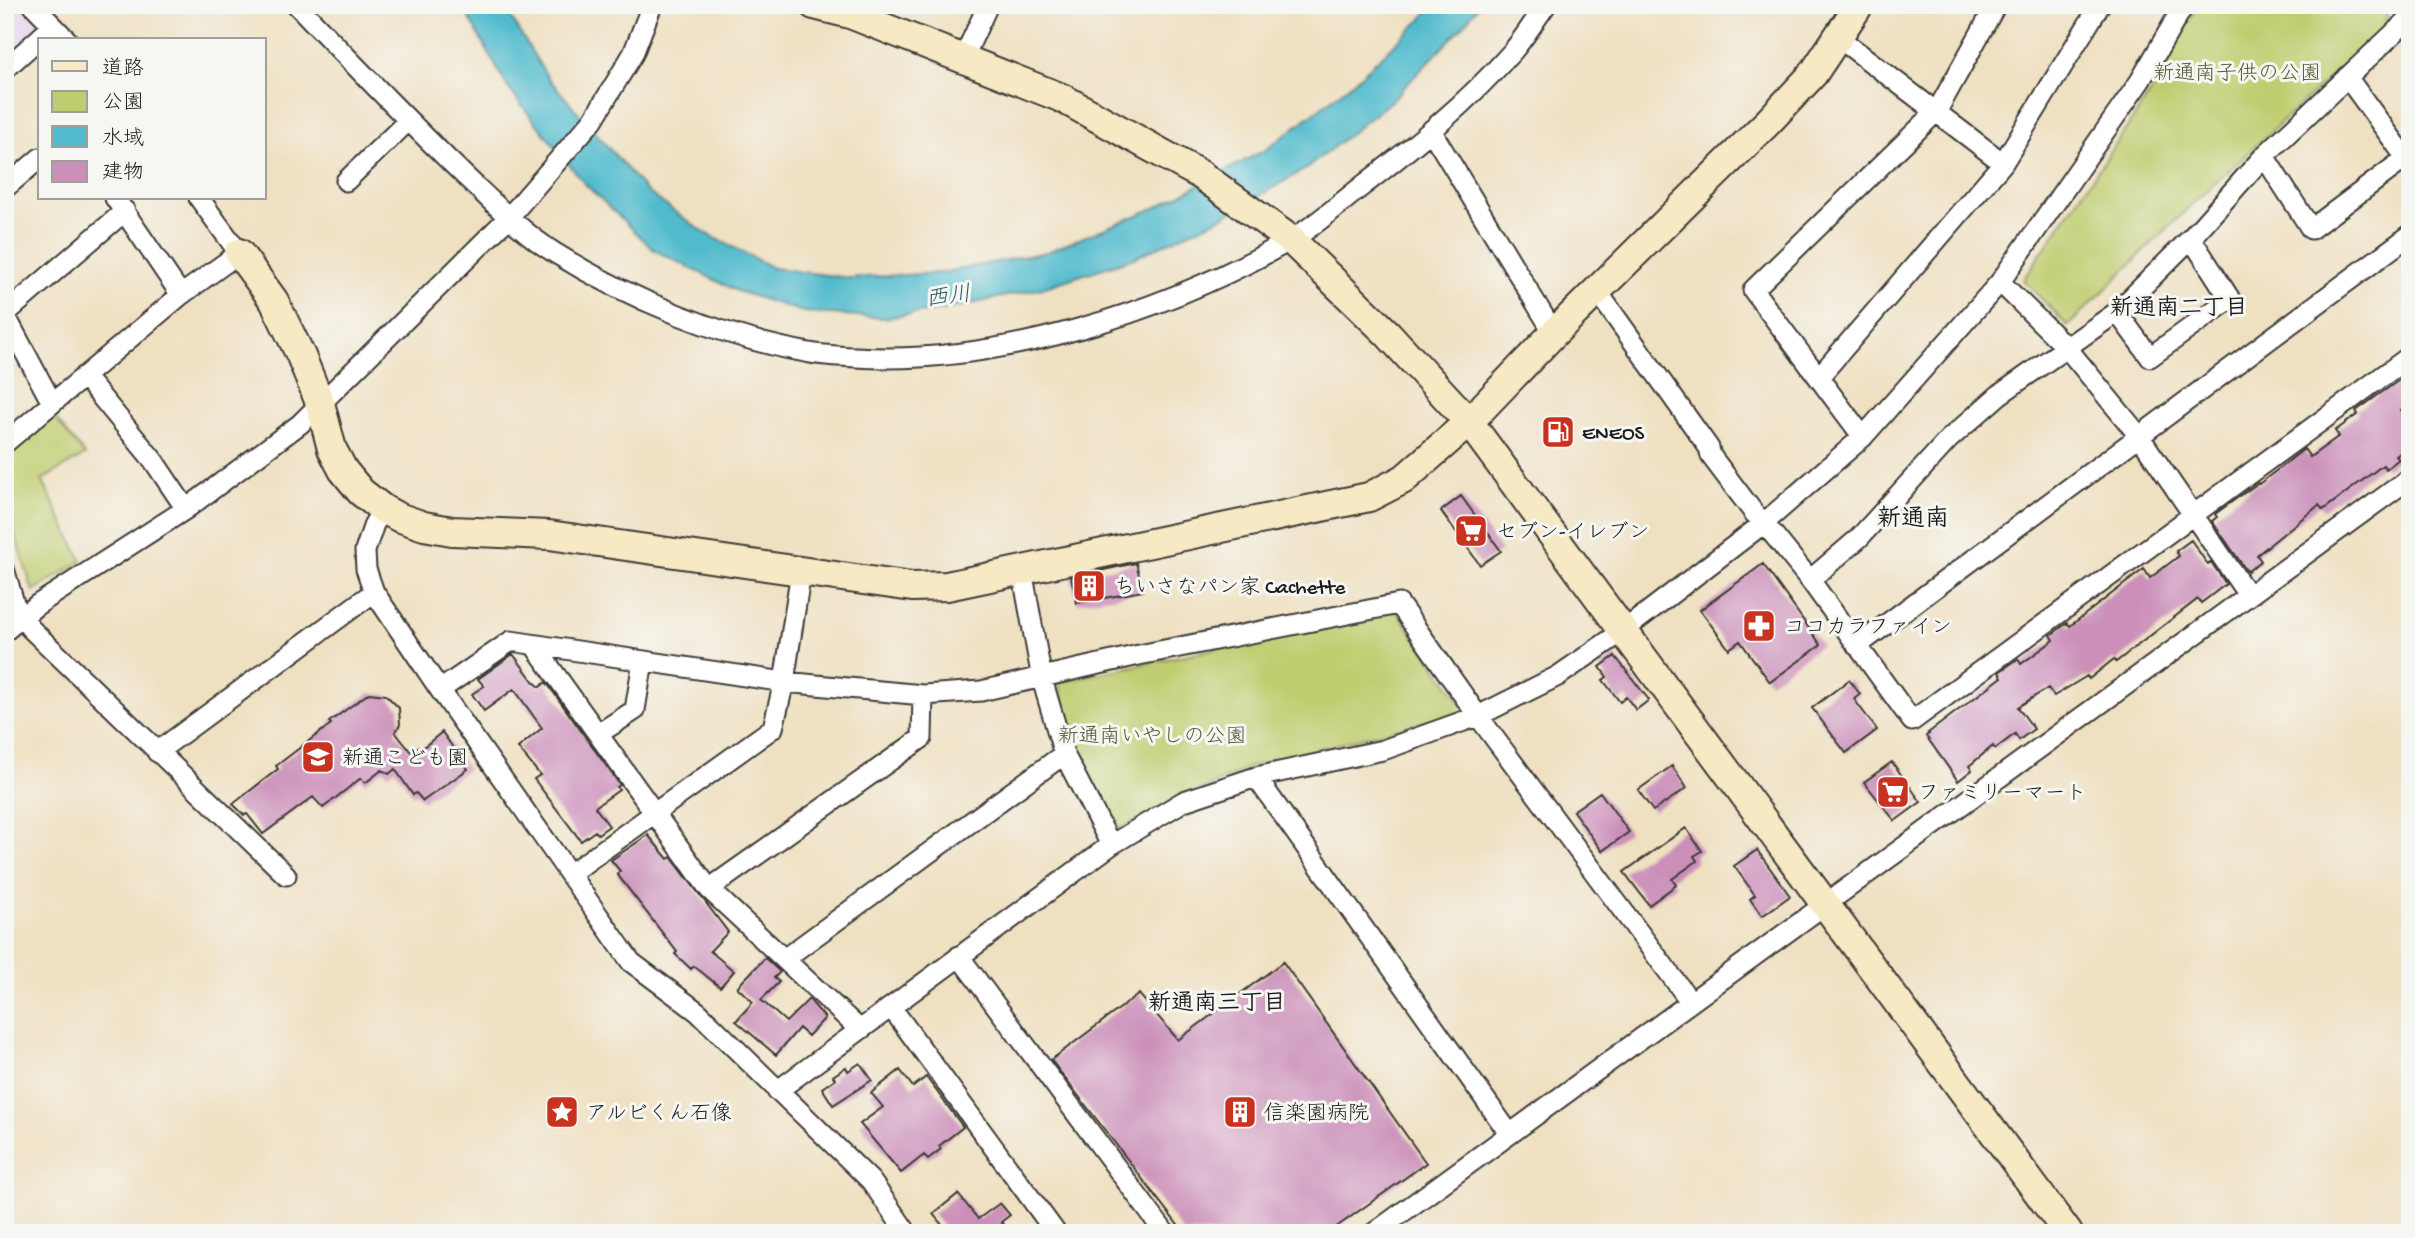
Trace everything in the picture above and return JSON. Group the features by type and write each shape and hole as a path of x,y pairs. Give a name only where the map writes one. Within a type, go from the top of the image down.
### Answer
{"street":[{"path":"33,5 65,38"},
{"path":"296,5 408,121 509,217 552,251 615,286 748,339 813,354 892,359 972,352 1034,340 1104,321 1186,291 1291,240 1432,132 1512,52 1546,5"},
{"path":"5,631 37,605 186,509 300,424 509,217 593,120 633,54 652,5"},
{"path":"814,5 850,14 1062,97 1201,175 1291,240 1388,334 1469,422 2068,1233"},
{"path":"963,59 988,5"},
{"path":"200,200 274,301 301,356 320,403 332,449 343,470 361,492 383,509 424,526 453,531 549,534 912,587 947,586 1369,497 1405,479 1469,422 1554,333 1777,113 1813,74 1859,5"},
{"path":"1863,437 1753,290 1937,111 1996,5"},
{"path":"1819,377 2003,163 2100,5"},
{"path":"777,1091 1111,845 1184,801 1256,777 1383,750 1478,716 1558,676 1623,631 1764,523 1863,437 2000,282 2140,80 2183,5"},
{"path":"1810,580 1859,538 1949,439 1999,395 2117,313 2264,156 2409,19 2395,5"},
{"path":"40,38 53,26"},
{"path":"1839,38 2003,163"},
{"path":"5,69 38,39"},
{"path":"2264,156 2311,229 2406,159 2347,77"},
{"path":"346,181 408,121"},
{"path":"1432,132 1554,333"},
{"path":"5,188 38,160"},
{"path":"52,403 5,315 120,205 181,295"},
{"path":"1857,646 2410,235"},
{"path":"2117,313 2150,357 2230,299 2190,238"},
{"path":"5,443 181,295 239,253"},
{"path":"2000,282 2067,348 2140,437 2248,595"},
{"path":"1597,290 1712,456 1754,513 1810,580 1912,721 2410,356"},
{"path":"84,376 153,460 186,509"},
{"path":"1374,1233 2410,478"},
{"path":"383,509 373,524 365,551 367,597 440,690 631,962 698,1012 871,1181 907,1233"},
{"path":"1022,570 1042,679 1064,754 1111,845"},
{"path":"571,873 773,728 784,682 801,571"},
{"path":"5,572 14,603 22,617 157,752 286,875"},
{"path":"157,752 367,597"},
{"path":"440,690 511,641 784,682 923,695 981,691 1139,655 1399,604 1478,716 1690,1001"},
{"path":"534,645 709,889 860,1030"},
{"path":"598,734 635,710 643,661"},
{"path":"709,889 922,738 923,695"},
{"path":"784,959 1064,754"},
{"path":"1256,777 1509,1133"},
{"path":"959,956 1165,1233"},
{"path":"891,1007 1056,1233"}],"shaded area":[{"path":"5,5 17,5 39,26 5,58"}],"green space":[{"name":"新通南子供の公園","path":"2197,5 2378,5 2387,13 2386,26 2189,207 2068,326 2023,280 2154,88"},
{"path":"50,412 85,455 42,480 82,561 33,591 5,503 5,450"},
{"name":"新通南いやしの公園","path":"1396,610 1467,711 1252,766 1120,829 1073,747 1059,682"}],"water":[{"name":"西川","path":"462,5 503,5 548,78 647,192 705,233 773,268 849,278 940,273 1047,252 1157,207 1267,149 1350,85 1422,19 1432,5 1479,5 1464,25 1391,101 1306,169 1222,217 1134,258 1042,288 953,308 885,318 803,312 737,291 654,250 584,183 508,88"}],"building":[{"path":"2402,378 2410,388 2410,404 2401,410 2410,422 2410,445 2396,456 2399,459 2386,469 2383,465 2323,510 2319,505 2257,555 2261,561 2246,570 2212,521 2217,517 2215,514 2304,449 2310,457 2339,436 2335,431 2358,414 2356,411"},
{"name":"セブン-イレブン","path":"1461,496 1501,551 1480,565 1441,511"},
{"path":"2191,540 2208,565 2211,562 2226,584 2201,603 2198,599 2116,662 2114,659 2089,679 2087,676 2054,696 2048,688 2018,707 2034,729 2019,740 2015,734 1995,749 1993,746 1969,766 1972,770 1958,781 1926,736 1928,733 2002,677 1999,672 2018,659 2021,664 2054,640 2051,635 2067,623 2070,626 2144,569 2150,578 2179,556 2176,551"},
{"path":"1136,563 1143,591 1077,603 1071,577"},
{"name":"ココカラファイン","path":"1763,564 1821,645 1770,682 1740,641 1729,649 1700,610"},
{"path":"513,654 534,682 540,687 546,682 620,785 617,787 619,790 595,807 609,826 598,834 595,831 581,841 534,779 540,775 518,748 542,728 514,689 484,711 472,694 484,686 478,679"},
{"path":"1615,656 1649,700 1636,710 1626,697 1620,702 1603,680 1607,677 1600,667"},
{"path":"1849,680 1860,694 1854,699 1877,730 1846,753 1812,708"},
{"path":"369,693 386,695 399,708 400,725 395,732 411,752 418,747 420,750 442,732 468,769 423,801 416,793 413,795 395,769 389,774 382,770 365,783 361,778 323,808 313,797 263,834 247,814 244,815 233,804 278,769 276,766 331,724 329,722"},
{"name":"ファミリーマート","path":"1892,762 1921,802 1895,821 1864,782"},
{"path":"1672,766 1687,788 1653,811 1638,790"},
{"path":"1600,792 1629,832 1602,851 1573,811"},
{"path":"1686,828 1702,851 1694,856 1697,861 1672,879 1676,885 1649,905 1624,872"},
{"path":"648,835 668,859 671,857 728,932 710,951 734,971 720,987 694,966 691,969 675,954 677,952 617,874 620,871 611,860"},
{"path":"1757,850 1790,896 1762,916 1750,899 1755,895 1734,866"},
{"path":"765,958 780,972 774,978 779,982 761,1000 786,1022 809,999 825,1018 808,1036 799,1028 776,1055 736,1021 753,1002 737,987"},
{"name":"信楽園病院","path":"1283,962 1426,1163 1328,1233 1184,1233 1051,1060 1139,994 1178,1040"},
{"path":"860,1063 872,1080 833,1105 822,1088 846,1067 848,1071"},
{"path":"900,1070 913,1087 926,1077 963,1127 939,1146 941,1149 928,1159 924,1155 901,1173 860,1124 883,1107 871,1093"},
{"path":"958,1194 978,1219 1000,1203 1010,1215 991,1233 957,1233 952,1227 947,1231 933,1214"}],"place":[{"name":"ENEOS","path":"1558,432"},
{"name":"セブン-イレブン","path":"1471,531"},
{"name":"ちいさなパン家 Cachette","path":"1089,586"},
{"name":"ココカラファイン","path":"1759,626"},
{"name":"新通こども園","path":"318,757"},
{"name":"ファミリーマート","path":"1893,792"},
{"name":"アルビくん石像","path":"562,1112"},
{"name":"信楽園病院","path":"1240,1112"}],"district":[{"name":"新通南二丁目","path":"2179,306"},
{"name":"新通南","path":"1913,517"},
{"name":"新通南三丁目","path":"1217,1001"}]}
